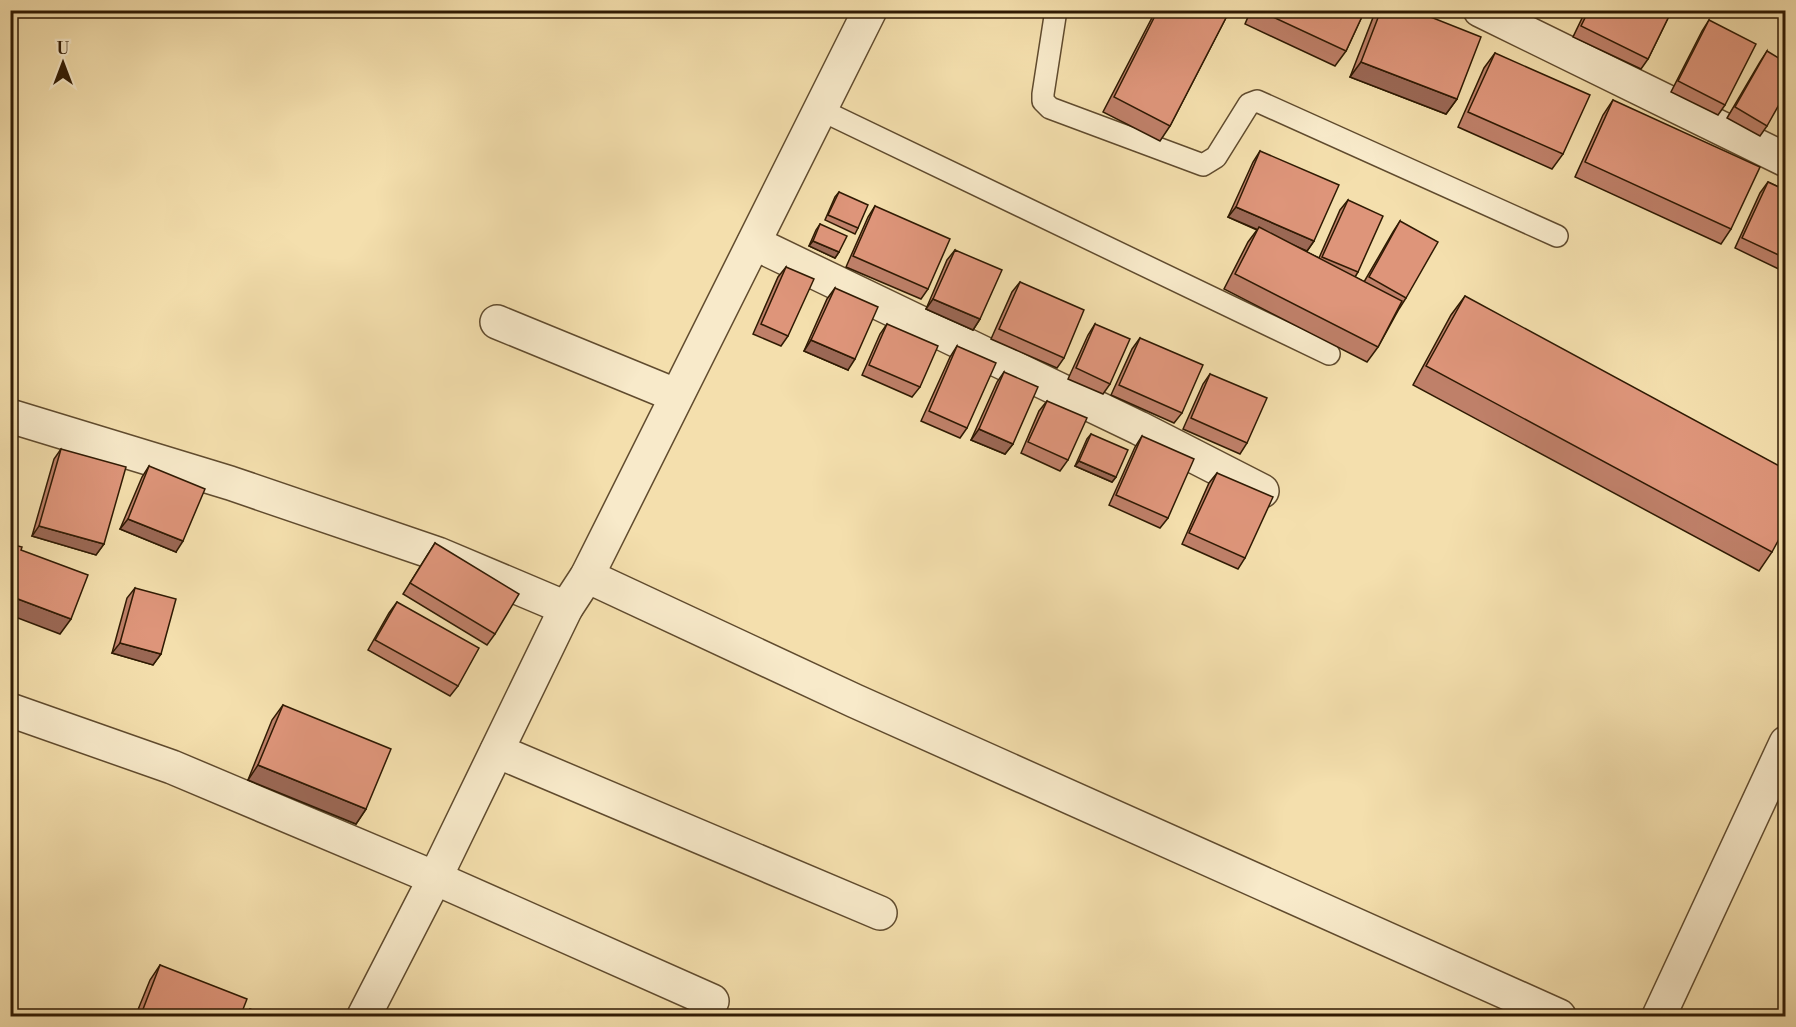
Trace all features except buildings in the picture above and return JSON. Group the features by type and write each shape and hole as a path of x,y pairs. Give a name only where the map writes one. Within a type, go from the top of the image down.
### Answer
{"street":[{"path":"364,1017 435,878 566,608 587,576 675,395 870,10"},
{"path":"1480,10 1526,21 1785,160"},
{"path":"754,243 1129,423 1262,491"},
{"path":"497,322 675,395"},
{"path":"10,416 230,483 438,554 566,608"},
{"path":"587,576 855,701 1559,1017"},
{"path":"10,710 172,766 435,878 712,1001"},
{"path":"1659,1017 1785,743"},
{"path":"497,751 880,913"}],"lane":[{"path":"1056,10 1043,94 1043,102 1050,108 1203,165 1216,157 1249,104 1257,101 1557,236"},
{"path":"821,110 1329,354"}]}
